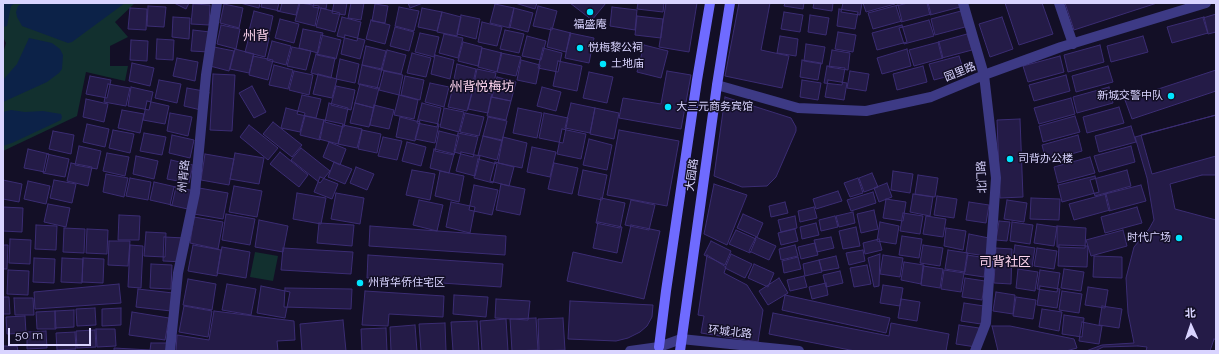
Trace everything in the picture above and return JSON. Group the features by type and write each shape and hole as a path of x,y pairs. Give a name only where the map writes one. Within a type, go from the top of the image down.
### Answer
{"main road":[{"name":"大园路","path":"659,347 696,88 710,3"},
{"name":"大园路","path":"680,351 717,85 730,3"}],"street":[{"name":"州背路","path":"170,351 178,273 195,193 206,75 217,3"},
{"name":"北门路","path":"963,3 984,75 996,178 986,324 975,351"},
{"path":"1059,3 1073,44"},
{"name":"园里路","path":"717,85 798,108 866,111 931,97 984,75 1073,44 1206,3"},
{"name":"环城北路","path":"630,351 659,347 681,339 800,351"},
{"name":"环城北路","path":"659,347 680,351"}],"green space":[{"path":"3,3 135,3 115,22 128,37 110,46 110,66 128,66 125,81 86,72 77,116 3,151 3,53 6,43 3,37"},
{"path":"255,252 278,256 273,281 250,277"}],"water":[{"path":"3,3 15,3 11,6 7,26 3,27"},
{"path":"22,3 125,3 72,42 68,43 22,26 16,12 18,6"},
{"path":"29,38 52,43 60,49 63,55 62,69 47,82 3,102 3,80 17,64"},
{"path":"11,110 25,112 43,111 61,114 62,117 61,120 3,146 3,112"}],"building":[{"path":"174,3 189,3 186,9"},
{"path":"240,3 260,3 259,8"},
{"path":"262,3 282,3 280,11 261,7"},
{"path":"279,3 299,3 296,15 277,11"},
{"path":"300,3 319,6 315,26 295,21"},
{"path":"314,3 327,3 326,9 313,7"},
{"path":"334,3 347,3 345,15 332,13"},
{"path":"351,3 364,3 361,20 348,18"},
{"path":"408,3 423,3 410,8"},
{"path":"515,3 537,3 535,9"},
{"name":"福盛庵","path":"570,3 606,3 592,20"},
{"path":"638,3 664,3 663,12 637,9"},
{"path":"666,3 697,3 689,52 659,47"},
{"path":"739,3 770,3 761,50 789,56 782,88 725,76"},
{"path":"785,3 804,3 803,9 784,6"},
{"path":"814,3 833,3 832,11 813,8"},
{"path":"843,3 862,3 860,15 841,12"},
{"path":"863,3 895,3 895,4 866,12"},
{"path":"908,3 928,3 931,14 901,22 896,6"},
{"path":"927,3 959,3 960,7 930,15"},
{"path":"1005,3 1042,3 1053,34 1019,45"},
{"path":"1065,3 1157,3 1074,30"},
{"path":"193,4 210,5 209,25 191,24"},
{"path":"224,4 243,8 239,28 220,23"},
{"path":"375,4 388,6 385,23 372,21"},
{"path":"495,4 514,8 510,28 490,23"},
{"path":"898,5 902,21 873,29 868,13"},
{"path":"148,6 166,7 164,27 147,26"},
{"path":"538,6 557,11 552,30 533,26"},
{"path":"399,7 419,11 414,31 395,26"},
{"path":"612,7 637,10 635,30 610,26"},
{"path":"130,8 147,9 146,30 128,29"},
{"path":"321,8 340,13 335,32 316,27"},
{"path":"422,8 442,12 437,31 418,27"},
{"path":"514,8 533,13 528,32 509,27"},
{"path":"839,9 858,12 855,29 837,26"},
{"path":"254,11 273,16 269,35 249,31"},
{"path":"961,11 965,27 935,35 931,19"},
{"path":"442,12 461,17 457,36 437,32"},
{"path":"784,12 803,15 800,32 781,29"},
{"path":"1216,14 1216,32 1208,34 1203,18"},
{"path":"461,15 480,19 476,39 457,34"},
{"path":"810,15 829,18 826,35 808,32"},
{"path":"637,16 663,19 661,38 635,35"},
{"path":"173,17 190,18 189,39 172,37"},
{"path":"342,17 361,22 357,41 337,36"},
{"path":"1002,17 1013,49 990,57 979,24"},
{"path":"1204,17 1208,33 1172,43 1167,27"},
{"path":"280,19 299,24 294,43 275,38"},
{"path":"371,20 390,25 385,44 366,39"},
{"path":"929,20 934,36 904,44 899,28"},
{"path":"482,22 502,27 497,46 478,42"},
{"path":"221,25 240,29 236,49 217,44"},
{"path":"902,25 907,42 877,50 872,33"},
{"path":"395,27 414,32 409,51 390,46"},
{"path":"551,28 571,33 566,52 547,47"},
{"path":"303,29 323,33 318,53 299,48"},
{"path":"193,30 210,32 209,52 191,51"},
{"path":"505,30 524,34 519,53 500,49"},
{"path":"838,32 856,35 853,52 835,49"},
{"path":"250,33 269,38 265,57 245,52"},
{"path":"420,33 439,37 434,57 415,52"},
{"name":"悦梅黎公祠","path":"570,33 594,38 589,63 565,58"},
{"path":"444,34 463,38 458,58 439,53"},
{"path":"967,34 972,50 942,58 938,42"},
{"path":"321,35 341,40 336,59 317,55"},
{"path":"345,35 365,40 360,59 341,54"},
{"path":"527,36 546,41 541,60 522,56"},
{"path":"780,36 798,39 796,56 777,53"},
{"path":"1143,36 1148,52 1111,62 1107,46"},
{"path":"157,39 174,40 173,60 156,59"},
{"path":"131,40 148,41 147,61 130,60"},
{"path":"272,41 291,46 286,65 267,60"},
{"path":"463,42 482,47 478,66 458,61"},
{"path":"939,42 943,58 914,66 909,50"},
{"path":"806,44 825,47 822,64 804,61"},
{"path":"644,45 668,51 661,78 637,72"},
{"path":"1100,45 1104,62 1068,72 1064,55"},
{"path":"366,46 386,51 381,70 362,65"},
{"path":"214,47 234,51 229,71 210,66"},
{"path":"292,47 311,51 306,70 287,66"},
{"path":"482,48 502,53 497,72 478,67"},
{"path":"543,48 562,53 558,72 538,68"},
{"path":"235,49 254,54 249,73 230,69"},
{"path":"907,49 911,66 882,74 877,58"},
{"path":"387,50 406,55 401,74 382,70"},
{"path":"832,50 850,53 848,70 829,67"},
{"path":"412,53 431,58 426,77 407,73"},
{"path":"501,53 521,57 516,76 497,72"},
{"path":"316,54 335,58 331,78 311,73"},
{"path":"435,55 454,60 450,79 431,74"},
{"path":"253,56 273,60 268,80 249,75"},
{"path":"959,56 964,72 934,80 929,64"},
{"path":"1060,56 1064,72 1028,82 1023,66"},
{"path":"177,58 198,62 195,81 173,76"},
{"path":"340,59 359,64 355,83 336,79"},
{"path":"521,60 540,65 536,84 517,80"},
{"path":"802,60 821,63 818,80 800,77"},
{"path":"558,61 582,66 577,91 553,86"},
{"path":"132,63 154,68 150,86 129,81"},
{"path":"457,64 476,69 472,88 453,84"},
{"path":"274,65 293,70 288,89 269,85"},
{"path":"362,65 382,69 377,89 358,84"},
{"path":"827,66 845,68 842,85 824,83"},
{"path":"923,66 927,82 897,90 893,74"},
{"path":"1108,66 1113,82 1076,92 1072,76"},
{"path":"477,69 496,73 492,92 473,88"},
{"name":"新城交警中队","path":"1216,70 1216,91 1132,119 1125,100"},
{"path":"294,71 313,75 309,95 289,90"},
{"path":"384,71 403,75 399,95 379,90"},
{"path":"667,71 691,75 681,129 619,118 623,98 661,104"},
{"path":"850,71 869,74 866,91 847,88"},
{"path":"589,72 613,77 607,103 583,98"},
{"path":"213,74 235,75 232,131 210,130"},
{"path":"318,74 337,79 332,98 313,94"},
{"path":"1066,75 1070,91 1034,101 1029,85"},
{"path":"90,76 111,80 107,98 86,94"},
{"path":"405,76 424,80 420,100 401,95"},
{"path":"497,77 516,82 511,101 492,97"},
{"path":"159,80 181,84 177,103 155,98"},
{"path":"802,80 821,83 818,100 800,97"},
{"path":"828,80 847,83 844,100 825,97"},
{"path":"430,83 449,87 444,107 425,102"},
{"path":"108,84 130,88 126,106 104,102"},
{"path":"360,84 379,88 374,108 355,103"},
{"path":"252,86 266,112 254,118 239,93"},
{"path":"336,86 355,90 351,110 331,105"},
{"path":"131,87 153,92 149,110 128,106"},
{"path":"453,87 472,92 467,111 448,107"},
{"path":"542,87 561,92 556,111 537,106"},
{"path":"1109,87 1113,103 1077,113 1073,97"},
{"path":"187,88 209,92 205,111 184,106"},
{"path":"473,89 492,94 488,113 468,109"},
{"path":"302,95 321,99 316,118 297,114"},
{"path":"399,95 418,100 414,119 394,115"},
{"path":"491,97 511,101 506,120 487,116"},
{"path":"725,97 791,118 796,127 796,131 776,177 767,186 742,187 714,176"},
{"path":"1071,98 1075,114 1039,124 1034,108"},
{"path":"86,99 108,104 104,122 83,117"},
{"path":"147,101 169,106 165,124 143,120"},
{"path":"329,103 348,108 344,127 325,122"},
{"path":"355,103 374,108 369,127 350,123"},
{"path":"422,103 441,108 437,127 417,123"},
{"path":"571,103 595,108 590,133 565,128"},
{"path":"374,105 394,110 389,129 370,125"},
{"path":"1119,107 1124,123 1087,133 1083,117"},
{"path":"286,108 305,113 300,132 281,128"},
{"path":"444,108 464,112 459,132 440,127"},
{"path":"518,108 542,113 537,138 513,133"},
{"path":"595,108 619,113 614,139 590,134"},
{"path":"122,110 144,114 140,133 118,128"},
{"path":"170,113 192,117 188,136 167,131"},
{"path":"465,113 484,117 479,136 460,132"},
{"path":"544,113 568,118 563,143 539,138"},
{"path":"1216,115 1216,156 1152,174 1141,135"},
{"name":"时代广场","path":"1216,115 1216,351 1086,351 1102,345 1134,343 1128,313 1126,278 1134,247 1149,229 1154,220 1147,178 1135,137"},
{"path":"305,116 324,120 320,140 300,135"},
{"path":"1075,116 1080,132 1043,142 1039,126"},
{"path":"400,117 420,122 415,141 396,137"},
{"path":"488,117 507,121 502,141 483,136"},
{"name":"司背办公楼","path":"1020,119 1023,197 1000,198 997,120"},
{"path":"324,120 343,124 338,144 319,139"},
{"path":"420,120 439,124 435,143 415,139"},
{"path":"273,122 302,145 292,157 263,134"},
{"path":"87,124 109,129 105,147 83,142"},
{"path":"249,125 278,148 268,160 240,137"},
{"path":"343,125 362,129 357,148 338,144"},
{"path":"1131,126 1136,142 1099,152 1095,136"},
{"path":"562,129 586,134 581,159 557,154"},
{"path":"113,130 134,134 130,153 109,148"},
{"path":"362,130 381,134 377,153 358,149"},
{"path":"619,130 679,141 667,206 607,195"},
{"path":"53,131 74,135 71,154 49,149"},
{"path":"439,131 459,136 454,155 435,151"},
{"path":"144,133 166,137 162,155 140,151"},
{"path":"458,133 478,137 473,157 454,152"},
{"path":"172,135 194,140 190,158 169,153"},
{"path":"1078,135 1082,151 1046,161 1042,145"},
{"path":"483,136 502,140 497,160 478,155"},
{"path":"383,137 402,141 397,160 378,156"},
{"path":"503,137 527,143 522,168 498,163"},
{"path":"589,139 612,145 607,170 583,165"},
{"path":"329,142 346,149 340,165 323,157"},
{"path":"407,142 426,147 421,166 402,161"},
{"path":"79,146 101,151 97,169 75,165"},
{"path":"1131,146 1135,162 1099,172 1094,156"},
{"path":"532,147 556,152 550,177 527,172"},
{"path":"301,148 330,171 320,183 291,160"},
{"path":"28,149 49,154 45,172 24,168"},
{"path":"434,149 454,154 449,173 430,168"},
{"path":"280,152 308,175 299,187 270,164"},
{"path":"461,152 480,156 475,176 456,171"},
{"path":"107,153 129,157 125,176 103,171"},
{"path":"235,153 264,158 259,184 230,179"},
{"path":"47,154 69,159 65,177 43,173"},
{"path":"205,154 234,159 229,185 201,180"},
{"path":"136,156 158,161 154,179 133,174"},
{"path":"1090,157 1095,173 1058,183 1054,167"},
{"path":"478,159 497,164 493,183 474,178"},
{"path":"171,160 193,165 189,183 167,179"},
{"path":"334,162 352,169 345,184 328,177"},
{"path":"495,162 514,167 509,186 490,181"},
{"path":"71,163 92,167 88,186 67,181"},
{"path":"554,163 578,168 572,194 548,189"},
{"path":"356,167 374,174 367,190 350,183"},
{"path":"412,170 435,174 430,200 406,195"},
{"path":"583,170 607,175 602,200 578,195"},
{"path":"1127,170 1131,186 1095,196 1090,180"},
{"path":"440,171 464,176 459,202 435,196"},
{"path":"893,171 913,174 910,193 891,190"},
{"path":"872,173 878,187 864,192 859,178"},
{"path":"106,174 128,178 124,197 103,192"},
{"path":"918,175 938,178 935,197 915,194"},
{"path":"1202,175 1216,175 1216,220 1175,209 1170,184"},
{"path":"1095,176 1099,192 1062,202 1058,185"},
{"path":"320,177 338,184 332,199 314,192"},
{"path":"130,178 151,182 148,200 126,196"},
{"path":"858,178 863,193 850,197 844,183"},
{"path":"3,180 22,184 19,202 3,199"},
{"path":"54,180 76,184 72,203 50,198"},
{"path":"28,181 50,186 46,204 24,199"},
{"path":"154,182 176,187 172,205 150,200"},
{"path":"887,183 892,197 879,202 874,188"},
{"path":"501,184 525,189 520,215 496,210"},
{"path":"714,184 747,195 727,245 704,234"},
{"path":"474,185 498,190 492,215 469,210"},
{"path":"1141,185 1146,201 1109,211 1105,194"},
{"path":"234,186 262,191 257,217 229,212"},
{"path":"174,187 196,191 192,210 170,205"},
{"path":"199,188 228,193 223,219 194,214"},
{"path":"838,191 842,201 816,209 813,199"},
{"path":"873,192 876,203 851,211 847,200"},
{"path":"297,193 326,198 321,224 293,219"},
{"path":"336,193 364,198 360,224 331,219"},
{"path":"913,194 933,197 930,216 910,212"},
{"path":"1106,194 1110,210 1074,220 1069,204"},
{"path":"937,196 957,199 954,218 934,215"},
{"path":"601,198 625,203 620,228 596,223"},
{"path":"1031,198 1060,199 1059,220 1030,219"},
{"path":"886,199 906,202 903,221 883,218"},
{"path":"419,200 443,205 437,231 413,225"},
{"path":"631,200 655,205 649,230 625,225"},
{"path":"1007,200 1027,203 1024,222 1004,219"},
{"path":"451,202 475,207 470,233 446,227"},
{"path":"785,202 788,213 771,217 769,206"},
{"path":"969,202 989,205 986,223 966,220"},
{"path":"48,204 70,208 66,227 44,222"},
{"path":"3,207 23,208 22,232 3,231"},
{"path":"814,207 817,218 800,222 798,211"},
{"path":"1137,207 1142,223 1105,233 1101,217"},
{"path":"874,210 878,229 861,233 857,214"},
{"path":"853,212 855,223 839,227 836,216"},
{"path":"903,213 923,216 920,234 900,231"},
{"path":"226,214 255,219 250,245 222,240"},
{"path":"743,214 763,223 757,237 737,228"},
{"path":"119,215 140,216 139,240 118,240"},
{"path":"795,216 797,228 781,232 778,220"},
{"path":"835,216 838,227 821,231 819,220"},
{"path":"926,216 946,219 943,237 923,234"},
{"path":"194,217 223,222 218,249 190,243"},
{"path":"259,220 288,226 283,252 255,247"},
{"path":"999,221 1010,222 1007,241 996,240"},
{"path":"598,222 622,227 617,253 593,248"},
{"path":"880,222 899,226 896,244 877,241"},
{"path":"1012,222 1033,225 1030,244 1010,241"},
{"path":"319,223 354,225 352,246 317,243"},
{"path":"816,223 819,235 802,239 800,227"},
{"path":"1037,224 1057,227 1054,246 1034,243"},
{"path":"36,225 57,226 56,250 35,249"},
{"path":"631,225 660,231 644,299 567,281 573,252 622,263"},
{"path":"370,226 506,236 505,255 369,246"},
{"path":"1057,226 1086,228 1085,248 1057,247"},
{"path":"856,227 860,246 843,249 839,231"},
{"path":"64,228 85,229 84,253 63,252"},
{"path":"946,228 966,231 963,250 944,246"},
{"path":"87,229 108,230 107,254 86,253"},
{"path":"795,229 798,241 781,245 778,233"},
{"path":"736,230 756,239 750,253 729,244"},
{"path":"1123,230 1127,246 1091,256 1086,240"},
{"path":"146,232 166,233 165,257 144,256"},
{"path":"969,234 989,238 986,256 966,253"},
{"path":"902,236 922,239 919,258 899,255"},
{"path":"164,237 185,238 184,262 163,261"},
{"path":"756,237 776,246 769,260 749,251"},
{"path":"831,237 834,248 817,252 814,240"},
{"path":"10,239 31,240 30,264 9,263"},
{"path":"879,239 882,250 865,254 863,243"},
{"path":"109,241 130,241 128,266 108,265"},
{"path":"711,241 731,251 725,265 704,255"},
{"path":"815,243 818,255 801,259 798,247"},
{"path":"3,245 8,245 7,269 3,269"},
{"path":"130,245 143,246 141,288 128,287"},
{"path":"193,245 221,250 217,276 188,271"},
{"path":"795,245 798,256 781,260 779,249"},
{"path":"923,245 943,248 940,266 920,263"},
{"path":"1015,245 1035,248 1032,267 1012,264"},
{"path":"1059,245 1088,246 1087,267 1058,266"},
{"path":"222,247 250,252 246,278 217,273"},
{"path":"283,248 353,252 351,274 281,270"},
{"path":"996,248 1012,249 1011,284 994,283"},
{"path":"1037,248 1057,251 1054,269 1034,266"},
{"path":"863,250 865,261 849,265 846,253"},
{"path":"948,250 968,253 965,272 945,269"},
{"path":"731,254 752,264 745,278 725,268"},
{"path":"880,254 879,286 874,287 868,258"},
{"path":"368,255 503,264 501,287 367,278"},
{"path":"707,255 726,267 724,273 747,285 763,310 758,342 701,333 704,316 698,315"},
{"path":"883,255 903,258 900,277 880,274"},
{"path":"967,255 987,258 984,277 964,274"},
{"path":"836,256 839,268 822,271 819,260"},
{"path":"1094,256 1122,257 1122,278 1093,277"},
{"path":"798,257 801,269 784,273 782,261"},
{"path":"34,258 55,259 54,283 33,282"},
{"path":"62,258 83,259 82,283 61,282"},
{"path":"83,258 104,259 103,283 82,282"},
{"path":"819,260 822,272 805,276 803,264"},
{"path":"904,262 924,265 921,284 901,280"},
{"path":"151,264 172,265 171,289 150,288"},
{"path":"754,264 774,273 768,287 748,278"},
{"path":"867,265 871,284 854,287 850,268"},
{"path":"923,266 943,269 940,288 921,285"},
{"path":"1018,269 1038,272 1035,291 1016,288"},
{"path":"1064,269 1084,272 1081,291 1061,288"},
{"path":"8,270 29,271 28,295 7,294"},
{"path":"944,270 964,273 961,292 941,289"},
{"path":"1040,270 1060,273 1057,292 1037,289"},
{"path":"840,271 843,283 826,287 823,275"},
{"path":"804,276 807,287 790,291 787,280"},
{"path":"779,278 788,293 768,305 759,291"},
{"path":"965,278 985,281 982,300 962,297"},
{"path":"188,279 216,284 212,310 183,305"},
{"path":"826,283 828,295 812,299 809,287"},
{"path":"119,284 121,303 35,309 34,292"},
{"path":"227,284 256,289 251,315 222,310"},
{"path":"883,285 903,288 900,306 880,303"},
{"path":"261,286 290,292 285,318 257,313"},
{"path":"1040,286 1060,289 1057,308 1037,305"},
{"path":"1088,287 1108,290 1105,308 1085,305"},
{"path":"285,288 352,289 351,309 284,307"},
{"path":"138,289 173,293 171,311 136,307"},
{"path":"365,291 444,296 443,317 389,314 388,326 362,325"},
{"path":"1062,291 1082,294 1079,313 1059,310"},
{"path":"996,292 1015,295 1013,314 993,311"},
{"path":"454,295 488,297 486,317 453,314"},
{"path":"785,295 890,318 886,333 782,310"},
{"path":"3,297 9,297 10,314 3,314"},
{"path":"1016,297 1036,300 1033,319 1013,316"},
{"path":"14,298 33,298 34,315 15,315"},
{"path":"496,299 530,301 528,320 495,318"},
{"path":"901,299 920,302 917,321 898,318"},
{"path":"570,301 653,305 652,317 647,326 640,332 628,338 616,341 568,339"},
{"path":"964,303 984,306 981,324 961,321"},
{"path":"184,306 212,311 208,337 179,332"},
{"path":"1102,306 1122,309 1119,328 1099,325"},
{"path":"95,308 96,325 77,326 76,309"},
{"path":"121,308 121,325 102,326 102,309"},
{"path":"1042,309 1062,312 1059,331 1039,327"},
{"path":"74,310 74,327 55,328 55,311"},
{"path":"55,311 56,329 37,329 36,312"},
{"path":"214,311 294,321 295,340 277,341 278,351 176,351 177,335 209,340"},
{"path":"132,312 169,318 165,340 129,335"},
{"path":"773,313 889,336 891,323 949,334 946,351 855,351 769,334"},
{"path":"1064,315 1084,318 1082,337 1062,334"},
{"path":"25,316 26,333 7,334 6,317"},
{"path":"536,318 538,350 512,351 510,319"},
{"path":"563,318 565,350 539,351 538,319"},
{"path":"506,319 508,351 482,351 480,321"},
{"path":"343,320 346,351 302,351 300,324"},
{"path":"477,321 479,351 453,351 451,322"},
{"path":"1082,322 1102,326 1099,344 1079,341"},
{"path":"445,323 446,351 421,351 419,324"},
{"path":"415,325 417,351 391,351 390,327"},
{"path":"959,325 979,328 976,347 956,344"},
{"path":"992,326 1010,326 1074,339 1077,348 1066,351 998,351"},
{"path":"386,328 387,351 362,351 361,329"},
{"path":"96,329 115,329 116,346 97,347"},
{"path":"95,330 96,347 77,348 76,331"},
{"path":"46,331 47,348 27,349 27,332"},
{"path":"75,332 76,349 57,350 56,333"},
{"path":"1214,339 1216,340 1216,351 1210,351"},
{"path":"151,343 167,343 167,351 114,351 114,348 150,350"},
{"path":"3,346 17,346 18,351 3,351"},
{"path":"1103,347 1147,347 1146,351 1095,351"}],"place":[{"name":"福盛庵","path":"590,12"},
{"name":"悦梅黎公祠","path":"580,48"},
{"name":"土地庙","path":"603,64"},
{"name":"新城交警中队","path":"1171,96"},
{"name":"大三元商务宾馆","path":"668,107"},
{"name":"司背办公楼","path":"1010,159"},
{"name":"时代广场","path":"1179,238"},
{"name":"州背华侨住宅区","path":"360,283"}],"district":[{"name":"州背","path":"256,36"},
{"name":"州背悦梅坊","path":"482,87"},
{"name":"司背社区","path":"1005,262"}]}
